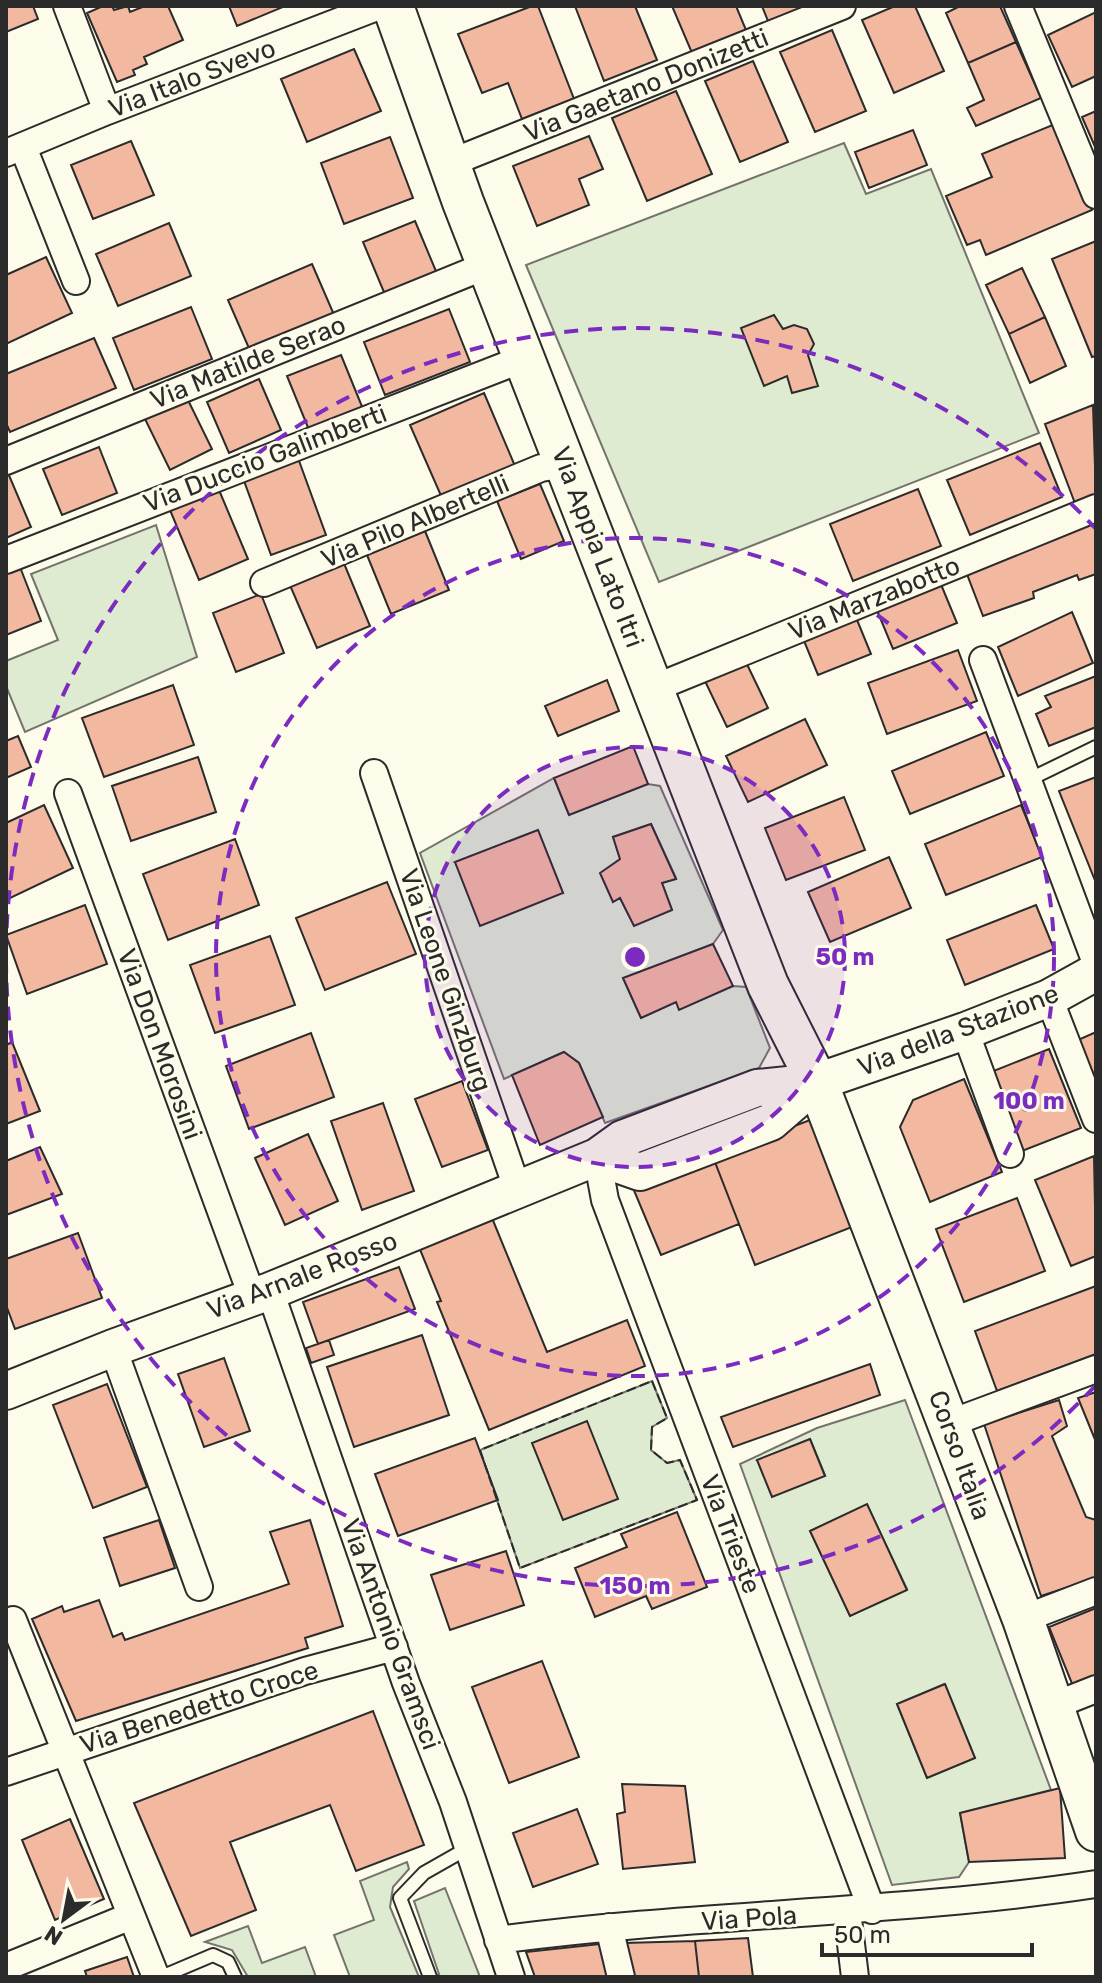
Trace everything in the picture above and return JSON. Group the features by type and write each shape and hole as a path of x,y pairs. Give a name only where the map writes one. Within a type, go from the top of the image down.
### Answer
{"main road":[{"name":"Via Appia Lato Itri","path":"393,6 450,163 768,985 817,1082"},
{"name":"Corso Italia","path":"817,1082 1023,1619 1096,1831"}],"street":[{"path":"67,6 107,111"},
{"name":"Via Italo Svevo","path":"14,150 379,6"},
{"name":"Via Gaetano Donizetti","path":"450,163 842,6"},
{"path":"1018,6 1096,195"},
{"path":"14,150 76,281"},
{"name":"Via Matilde Serao","path":"6,461 490,264"},
{"name":"Via Duccio Galimberti","path":"6,560 525,358"},
{"name":"Via Pilo Albertelli","path":"264,583 541,468 567,464"},
{"name":"Via Marzabotto","path":"652,689 1096,508"},
{"path":"983,660 1096,963"},
{"name":"Via Leone Ginzburg","path":"374,773 517,1188"},
{"name":"Via Don Morosini","path":"68,793 261,1294"},
{"name":"Via della Stazione","path":"817,1082 965,1031 1049,998 1096,972"},
{"path":"1049,998 1096,1119"},
{"path":"965,1031 1010,1154"},
{"name":"Via Arnale Rosso","path":"6,1391 261,1294 597,1157 622,1139 757,1088 817,1082"},
{"name":"Via Trieste","path":"597,1157 605,1200 860,1910 855,1977"},
{"name":"Via Antonio Gramsci","path":"261,1294 468,1848 511,1977"},
{"path":"113,1348 199,1587"},
{"path":"948,1424 1096,1369"},
{"path":"1023,1619 1096,1591"},
{"path":"10,1616 158,1977"},
{"name":"Via Benedetto Croce","path":"6,1772 305,1671 394,1647"},
{"path":"1053,1706 1096,1689"},
{"name":"Via Pola","path":"498,1940 609,1927 860,1910 1096,1884"},
{"path":"6,1967 131,1916"},
{"path":"609,1927 621,1977"}],"lane":[{"path":"1028,780 1096,747"},
{"path":"430,1977 400,1898 424,1873 468,1848"},
{"path":"158,1977 213,1955 228,1962 235,1977"}],"green space":[{"path":"844,143 866,194 931,169 1039,433 659,582 526,265"},
{"path":"156,525 197,657 25,732 6,686 6,661 58,640 31,574"},
{"path":"554,778 569,815 648,784 660,786 723,930 713,944 623,978 641,1018 676,1002 680,1009 733,986 746,987 770,1048 759,1068 605,1123 579,1063 564,1052 504,1079 420,853","holes":["651,824 676,878 662,883 672,910 634,925 620,898 613,901 620,859 613,837","538,830 563,893 455,862"]},
{"path":"652,1381 667,1418 652,1427 651,1450 667,1463 680,1460 697,1500 520,1568 480,1450"},
{"path":"905,1400 1051,1790 960,1813 969,1862 959,1877 892,1885 740,1464 817,1428","holes":["810,1439 825,1475 758,1460","867,1505 907,1589 850,1616 810,1531","944,1684 975,1758 927,1778 897,1704"]},
{"path":"407,1862 409,1869 393,1887 390,1907 419,1977 350,1977 334,1935 374,1920 360,1881"},
{"path":"445,1888 480,1977 434,1977 439,1974 414,1901"},
{"path":"248,1926 262,1963 305,1947 316,1977 248,1977 232,1950 205,1942"}],"building":[{"path":"6,6 33,6 38,19 6,32"},
{"path":"103,6 112,6 114,10 128,6 130,12 145,6 168,6 183,40 144,57 147,64 133,70 135,75 117,82 87,13"},
{"path":"229,6 282,6 283,7 237,26"},
{"path":"538,6 574,99 522,119 508,83 482,93 458,34"},
{"path":"575,6 635,6 657,60 604,81"},
{"path":"672,6 736,6 746,30 692,53"},
{"path":"762,6 807,6 768,21"},
{"path":"895,6 915,6 944,71 894,93 862,20"},
{"path":"960,6 1000,6 1016,42 968,63 946,13"},
{"path":"1096,12 1096,76 1072,87 1048,35"},
{"path":"832,30 866,111 815,132 780,52"},
{"path":"1016,42 1041,98 976,126 967,108 984,100 968,63"},
{"path":"354,49 381,111 307,142 281,79"},
{"path":"753,61 788,142 740,162 705,81"},
{"path":"676,91 712,174 647,201 612,118"},
{"path":"1096,111 1096,149 1082,117"},
{"path":"1055,124 1092,210 986,255 980,240 967,245 946,196 992,177 982,154"},
{"path":"913,130 927,165 869,188 855,152"},
{"path":"589,136 603,169 579,179 589,205 537,226 513,166"},
{"path":"390,137 413,198 344,224 321,163"},
{"path":"131,141 154,195 93,219 71,165"},
{"path":"415,221 438,276 386,297 363,242"},
{"path":"169,223 191,276 118,306 96,254"},
{"path":"1096,241 1096,356 1092,357 1052,259"},
{"path":"46,257 72,313 6,344 6,275"},
{"path":"312,264 335,317 251,353 228,300"},
{"path":"1022,268 1045,317 1009,334 986,285"},
{"path":"191,307 212,359 134,390 113,338"},
{"path":"449,309 470,362 385,395 364,342"},
{"path":"774,315 783,329 794,325 807,329 814,344 808,355 818,386 792,393 787,376 764,386 741,328"},
{"path":"1045,317 1066,366 1030,383 1009,334"},
{"path":"94,338 116,388 10,432 6,423 6,374"},
{"path":"341,355 363,409 309,430 287,376"},
{"path":"259,379 281,430 229,453 207,402"},
{"path":"484,393 515,466 442,498 410,425"},
{"path":"186,396 212,449 170,470 144,417"},
{"path":"1093,405 1096,498 1076,506 1045,424"},
{"path":"1040,443 1062,497 970,535 947,480"},
{"path":"99,447 117,493 62,515 43,469"},
{"path":"298,458 326,535 271,555 243,478"},
{"path":"6,474 31,527 6,538"},
{"path":"540,484 564,541 521,559 497,501"},
{"path":"918,489 941,546 853,581 830,524"},
{"path":"219,490 248,559 199,580 170,510"},
{"path":"1096,517 1096,574 1079,580 1077,575 1033,592 1034,598 983,616 965,569"},
{"path":"425,531 449,590 391,614 367,555"},
{"path":"343,561 370,626 317,648 289,583"},
{"path":"20,567 41,621 6,635 6,573"},
{"path":"940,582 957,623 893,649 876,608"},
{"path":"261,594 284,653 236,672 213,613"},
{"path":"1072,612 1093,663 1018,696 998,647"},
{"path":"855,615 871,654 818,675 802,636"},
{"path":"958,650 977,701 887,734 868,683"},
{"path":"744,658 768,708 727,727 703,677"},
{"path":"1096,676 1096,727 1049,746 1036,714 1051,707 1045,696"},
{"path":"607,680 619,711 558,736 545,706"},
{"path":"173,685 194,745 104,777 82,718"},
{"path":"805,719 827,765 748,802 726,756"},
{"path":"986,732 1004,776 910,814 892,771"},
{"path":"18,736 31,767 6,778 6,741"},
{"path":"633,746 648,784 569,815 554,778"},
{"path":"198,757 216,812 131,841 112,786"},
{"path":"1096,777 1096,883 1059,791"},
{"path":"844,797 865,850 786,880 765,828"},
{"path":"44,805 73,868 6,900 6,823"},
{"path":"1021,805 1042,857 946,895 925,844"},
{"path":"651,824 676,879 662,883 672,910 634,926 620,898 613,902 600,873 620,859 613,837"},
{"path":"538,830 563,893 480,926 455,862"},
{"path":"235,839 259,905 168,940 143,874"},
{"path":"889,857 911,908 830,942 808,892"},
{"path":"387,882 416,954 325,990 296,918"},
{"path":"85,905 107,964 27,994 6,935"},
{"path":"1036,905 1054,949 965,985 947,940"},
{"path":"270,936 295,1005 215,1033 190,965"},
{"path":"713,944 733,986 679,1010 676,1002 641,1018 623,978"},
{"path":"1096,1032 1096,1080 1078,1040"},
{"path":"311,1033 334,1097 249,1129 226,1066"},
{"path":"12,1042 40,1111 6,1124 6,1045"},
{"path":"1049,1049 1081,1128 1022,1151 991,1072"},
{"path":"564,1052 579,1063 603,1117 540,1145 512,1075"},
{"path":"964,1079 1002,1172 930,1202 900,1127 913,1100"},
{"path":"462,1081 488,1150 442,1167 415,1099"},
{"path":"383,1103 414,1191 362,1210 331,1121"},
{"path":"810,1120 852,1227 755,1265 713,1157"},
{"path":"308,1134 338,1201 285,1225 255,1158"},
{"path":"40,1147 62,1194 6,1215 6,1161"},
{"path":"1094,1156 1096,1256 1071,1266 1035,1180"},
{"path":"713,1157 739,1224 661,1255 633,1188"},
{"path":"1017,1198 1045,1271 964,1302 936,1229"},
{"path":"492,1218 547,1352 627,1320 645,1366 489,1430 437,1302 441,1301 419,1247"},
{"path":"78,1233 102,1298 15,1329 6,1305 6,1259"},
{"path":"399,1267 415,1309 318,1344 303,1302"},
{"path":"1096,1286 1096,1354 997,1391 975,1331"},
{"path":"422,1335 449,1415 354,1447 327,1367"},
{"path":"329,1340 334,1355 311,1363 306,1348"},
{"path":"224,1358 250,1431 204,1447 178,1374"},
{"path":"870,1364 880,1395 733,1447 721,1417"},
{"path":"107,1384 147,1487 93,1508 53,1405"},
{"path":"1096,1392 1096,1442 1078,1398"},
{"path":"1059,1400 1067,1426 1052,1436 1086,1517 1096,1520 1096,1578 1041,1596 984,1424"},
{"path":"587,1421 618,1499 563,1520 532,1443"},
{"path":"475,1438 498,1500 398,1536 375,1474"},
{"path":"810,1439 825,1476 772,1497 757,1460"},
{"path":"867,1504 907,1590 850,1616 810,1531"},
{"path":"677,1512 707,1587 652,1609 646,1596 595,1617 575,1568 627,1547 621,1534"},
{"path":"159,1520 175,1568 120,1586 104,1538"},
{"path":"310,1520 343,1626 305,1638 308,1648 76,1721 32,1619 62,1606 64,1612 99,1600 113,1637 122,1633 125,1640 289,1584 270,1532"},
{"path":"506,1551 524,1605 450,1630 431,1575"},
{"path":"1096,1608 1096,1682 1075,1691 1049,1627"},
{"path":"542,1661 579,1757 509,1783 472,1687"},
{"path":"945,1684 975,1758 927,1778 897,1704"},
{"path":"373,1711 424,1845 356,1871 330,1805 230,1842 256,1910 191,1936 134,1803"},
{"path":"622,1784 685,1786 695,1862 623,1869 617,1814 625,1812"},
{"path":"1060,1788 1065,1858 969,1862 960,1813"},
{"path":"577,1809 598,1864 533,1887 513,1833"},
{"path":"70,1819 104,1899 55,1920 22,1840"},
{"path":"748,1938 753,1977 699,1977 695,1941"},
{"path":"695,1941 699,1977 634,1977 624,1943"},
{"path":"600,1944 609,1977 535,1977 526,1952"},
{"path":"127,1957 134,1977 87,1977 85,1971"}],"fence":[{"path":"652,1381 667,1418 652,1427 651,1450 667,1463 680,1460 697,1500 520,1568 480,1450 652,1381"}]}
